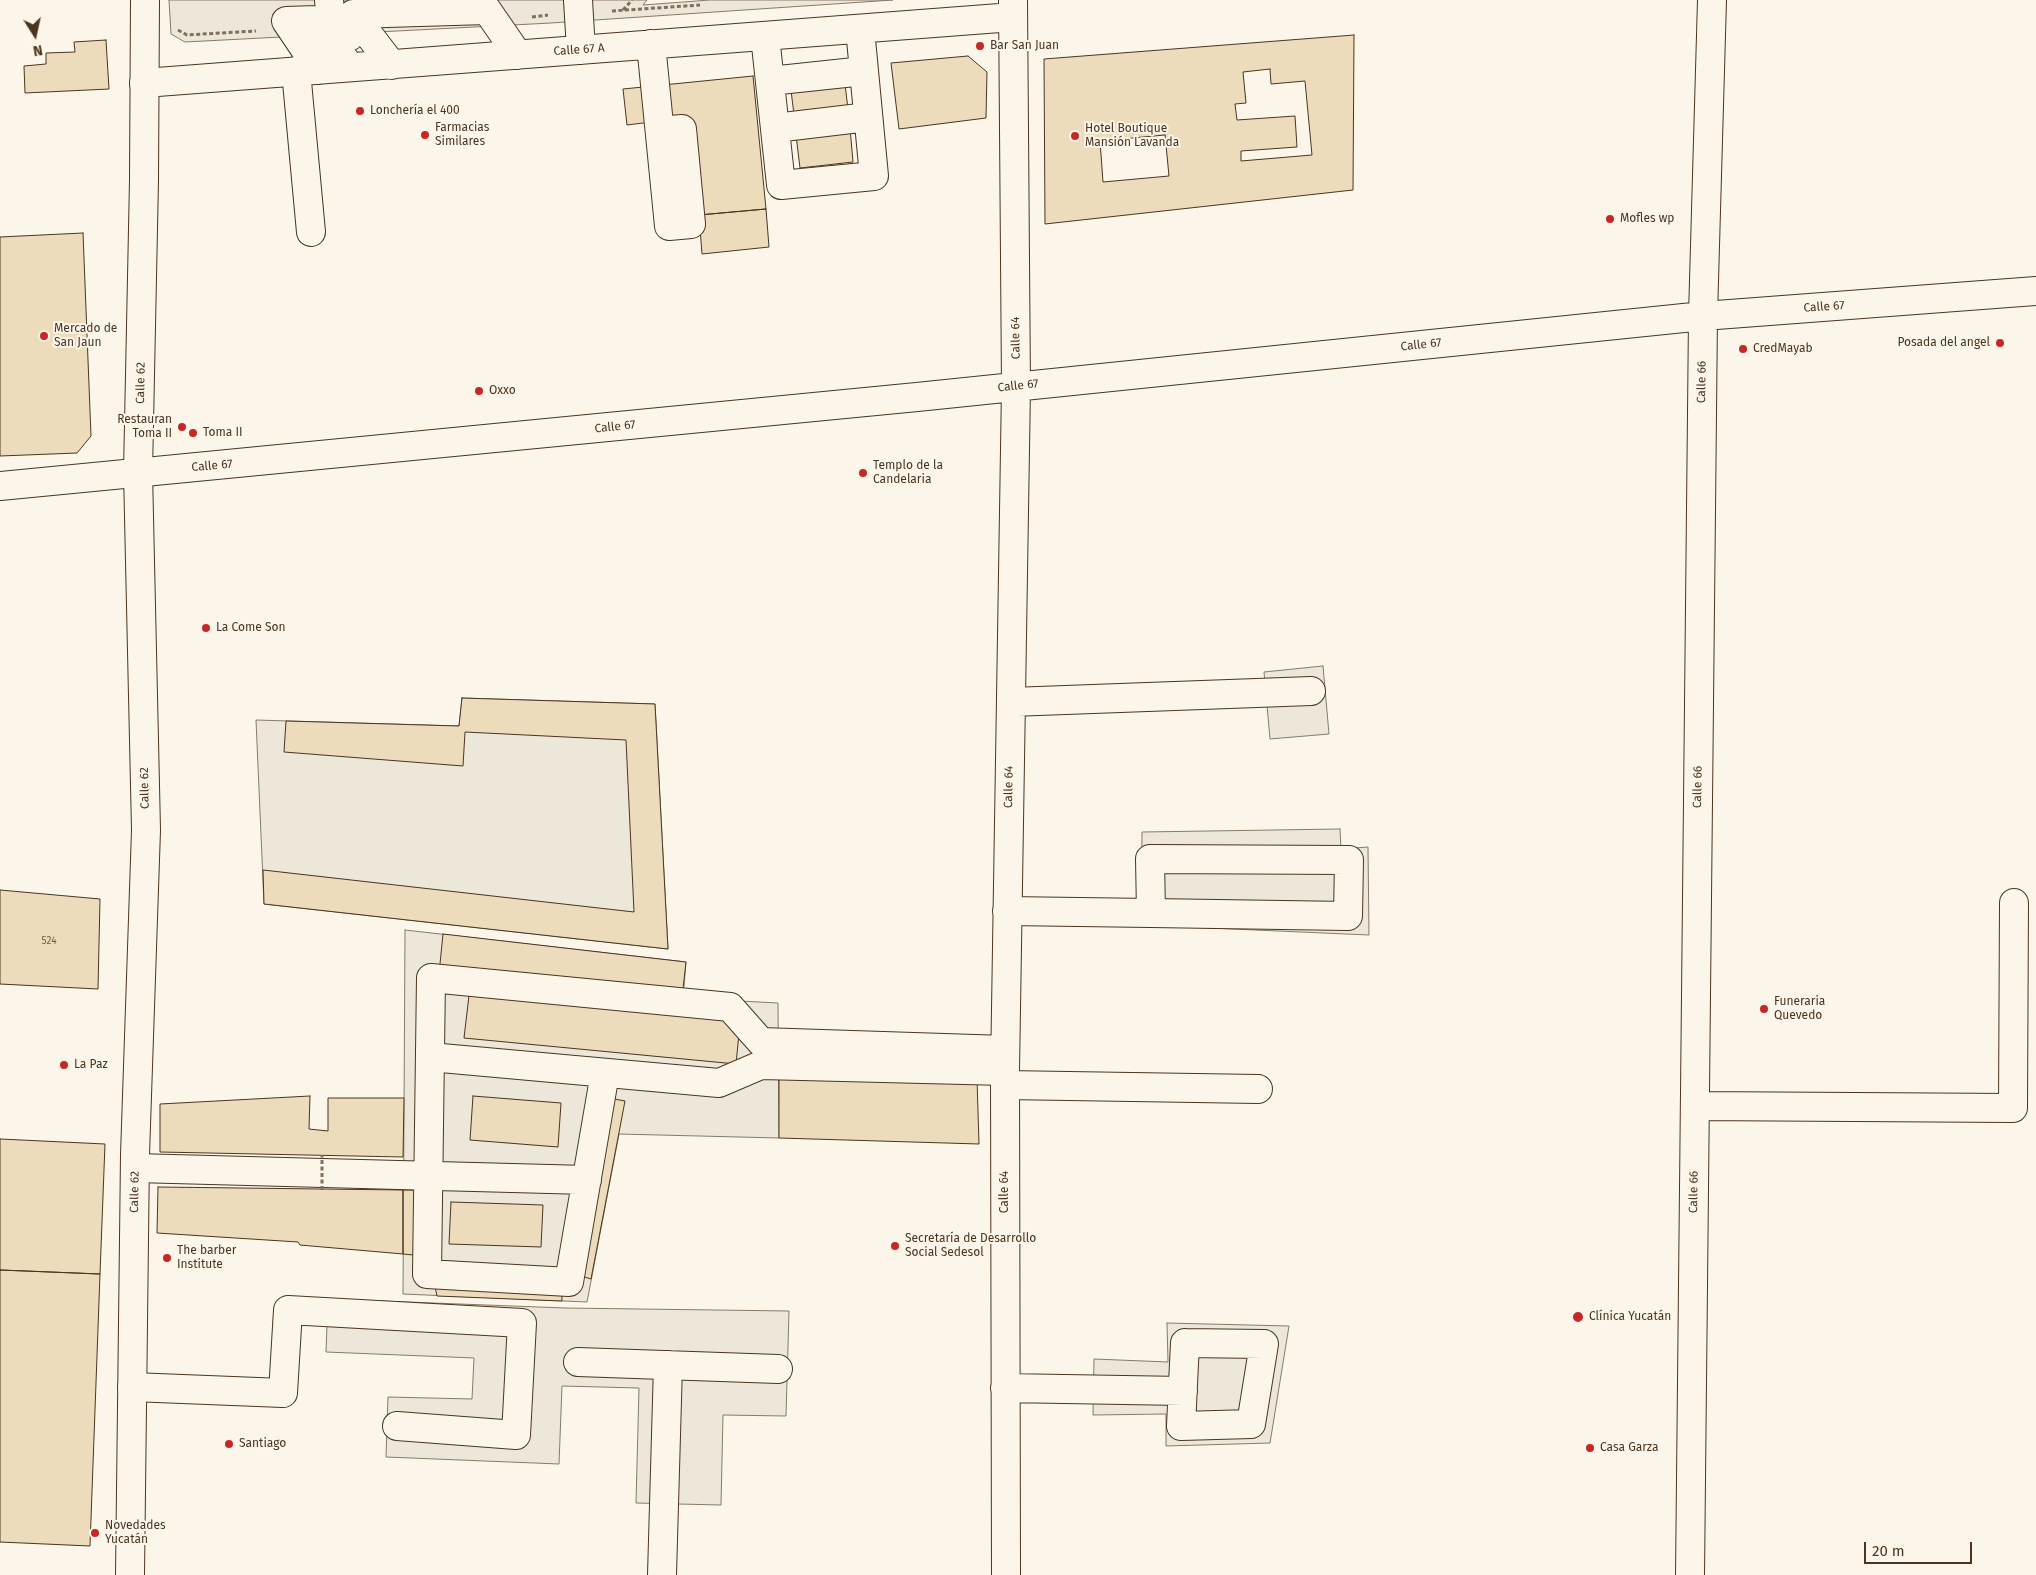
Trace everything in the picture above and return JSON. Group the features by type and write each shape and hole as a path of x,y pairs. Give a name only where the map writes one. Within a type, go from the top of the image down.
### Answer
{"street":[{"name":"Calle 62","path":"130,1575 135,1168 146,830 138,472 144,180 145,0"},
{"path":"329,0 330,11 371,66"},
{"name":"Calle 66","path":"1690,1575 1703,316 1712,0"},
{"path":"578,7 581,50"},
{"name":"Calle 67 A","path":"144,83 860,29 1013,8"},
{"name":"Calle 64","path":"1006,1575 1005,1069 1016,387 1013,8"},
{"path":"371,66 353,14 486,10 518,55"},
{"path":"311,232 307,70 286,21 316,20 371,66"},
{"path":"765,36 781,185 874,176 860,29"},
{"path":"651,44 660,131"},
{"path":"770,80 864,71"},
{"path":"774,128 868,116"},
{"name":"Calle 67","path":"0,486 1016,387 1703,316 2036,291"},
{"path":"1011,702 1311,691"},
{"path":"1007,911 1348,916 1349,860 1150,859 1151,913"},
{"path":"1695,1106 2013,1108 2014,903"},
{"path":"605,1073 569,1282 427,1274 431,978 730,1007 761,1054"},
{"path":"430,1057 719,1083 761,1054 1005,1069 1258,1089"},
{"path":"135,1168 587,1180"},
{"path":"132,1387 283,1393 288,1310 522,1322 516,1435 397,1426"},
{"path":"578,1362 778,1369"},
{"path":"662,1575 668,1365"},
{"path":"1005,1388 1183,1391"}],"path":[{"path":"623,10 632,0"},
{"path":"523,17 578,7 623,10 702,5"},
{"path":"322,1155 322,1190"}],"shaded area":[{"path":"169,0 647,0 643,5 710,0 893,0 551,23 185,42 171,34"},
{"path":"1323,666 1329,734 1270,739 1264,672"},
{"path":"462,698 655,704 668,949 264,904 256,720 459,726"},
{"path":"1340,829 1341,849 1368,847 1369,935 1141,925 1142,832"},
{"path":"405,930 686,962 683,998 778,1003 779,1138 619,1134 587,1302 403,1294"},
{"path":"328,1299 565,1308 789,1311 786,1416 723,1415 721,1505 636,1503 639,1388 562,1386 559,1464 386,1457 388,1397 472,1399 474,1358 326,1352"},
{"path":"1167,1323 1289,1326 1270,1443 1166,1446 1166,1414 1093,1415 1094,1359 1168,1362"}],"building":[{"path":"1354,35 1353,190 1045,224 1044,59","holes":["1270,69 1271,84 1305,81 1312,155 1241,161 1241,151 1297,147 1295,116 1237,120 1235,104 1246,103 1243,72","1165,135 1169,176 1103,182 1100,141"]},
{"path":"106,40 109,89 25,93 24,66 46,64 46,53 75,52 74,42"},
{"path":"968,56 987,72 986,118 899,129 891,63"},
{"path":"753,76 766,209 699,215 659,121 627,125 623,89"},
{"path":"844,76 848,109 794,115 790,82"},
{"path":"850,128 853,162 800,168 796,135"},
{"path":"766,209 769,247 702,254 699,215"},
{"name":"Mercado de San Jaun","path":"83,233 91,436 77,453 0,456 0,237"},
{"path":"462,698 655,704 668,949 264,904 263,870 634,912 626,740 465,732 463,766 284,752 286,721 459,726"},
{"path":"0,890 100,899 98,989 0,984"},
{"path":"443,934 686,962 682,998 439,974"},
{"path":"470,987 741,1013 736,1064 464,1038"},
{"path":"779,1075 977,1079 979,1144 779,1138"},
{"path":"593,1095 625,1101 591,1279 561,1270"},
{"path":"310,1096 309,1129 328,1131 328,1098 404,1098 403,1157 160,1152 160,1104"},
{"path":"473,1096 561,1103 558,1147 470,1140"},
{"path":"0,1139 105,1144 100,1274 0,1270"},
{"path":"158,1187 403,1190 403,1254 300,1245 298,1242 157,1233"},
{"path":"403,1190 435,1190 435,1257 403,1254"},
{"path":"451,1202 543,1205 541,1247 449,1244"},
{"path":"430,1262 561,1270 562,1301 437,1296"},
{"path":"0,1270 100,1274 90,1546 0,1542"}],"place":[{"name":"Bar San Juan","path":"980,46"},
{"name":"Lonchería el 400","path":"360,111"},
{"name":"Farmacias Similares","path":"425,135"},
{"name":"Hotel Boutique Mansión Lavanda","path":"1075,136"},
{"name":"Mofles wp","path":"1610,219"},
{"name":"Mercado de San Jaun","path":"44,336"},
{"name":"Posada del angel","path":"2000,343"},
{"name":"CredMayab","path":"1743,349"},
{"name":"Oxxo","path":"479,391"},
{"name":"Restauran Toma II","path":"182,427"},
{"name":"Toma II","path":"193,433"},
{"name":"Templo de la Candelaria","path":"863,473"},
{"name":"La Come Son","path":"206,628"},
{"name":"Funeraria Quevedo","path":"1764,1009"},
{"name":"La Paz","path":"64,1065"},
{"name":"Secretaría de Desarrollo Social Sedesol","path":"895,1246"},
{"name":"The barber Institute","path":"167,1258"},
{"name":"Clínica Yucatán","path":"1578,1317"},
{"name":"Santiago","path":"229,1444"},
{"name":"Casa Garza","path":"1590,1448"},
{"name":"Novedades Yucatán","path":"95,1533"}]}
